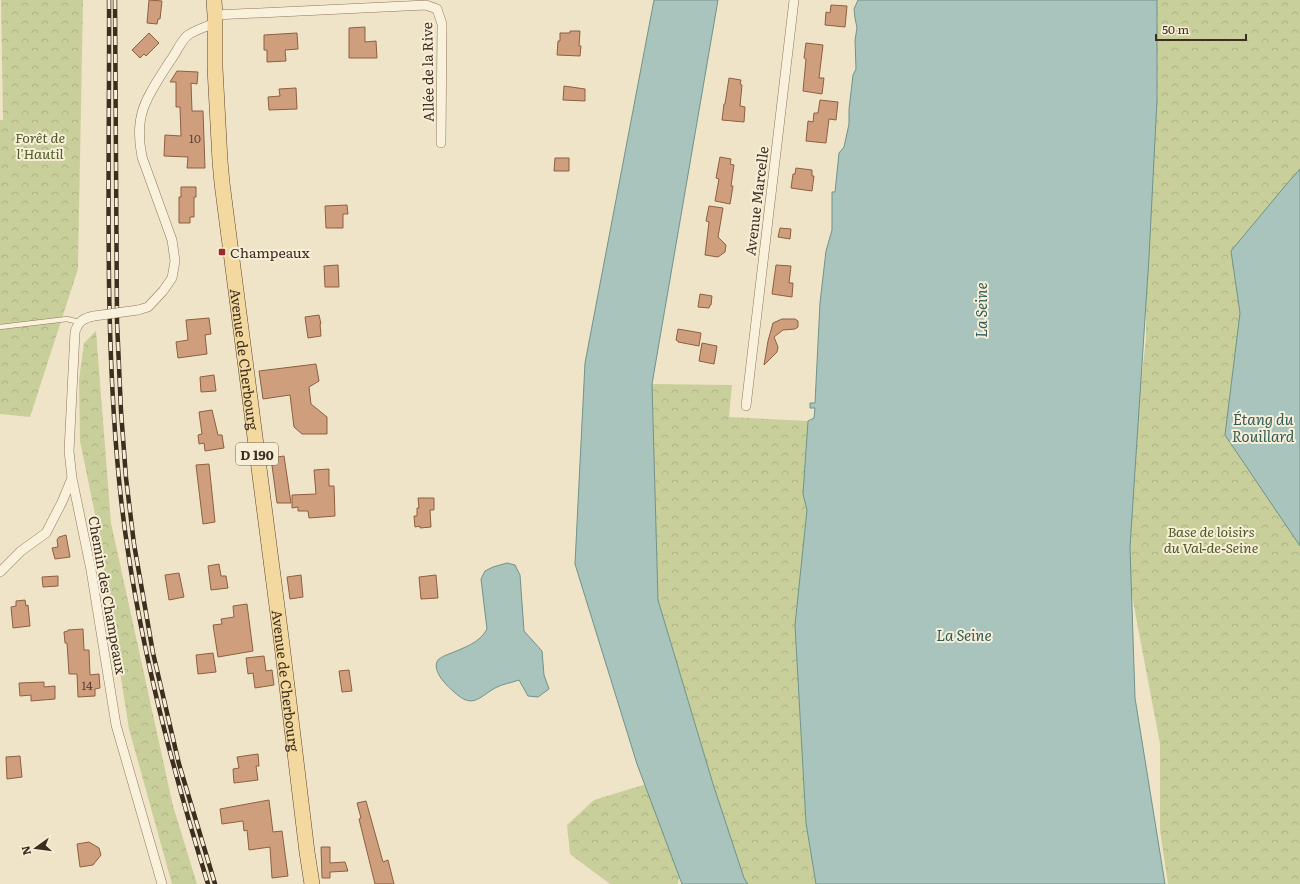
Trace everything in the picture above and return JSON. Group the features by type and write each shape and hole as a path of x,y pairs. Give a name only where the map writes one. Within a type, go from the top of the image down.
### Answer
{"main road":[{"name":"D 190","path":"214,0 215,19"},
{"name":"Avenue de Cherbourg","path":"215,19 215,68 220,161 227,232 312,884"}],"street":[{"name":"Avenue Marcelle","path":"746,406 794,0"},
{"name":"Allée de la Rive","path":"215,19 426,4 437,9 442,24 441,143"},
{"path":"79,322 87,317 138,310 148,307 163,291 172,278 175,261 172,240 141,152 140,127 143,106 148,95 188,35 215,19"},
{"name":"Chemin des Champeaux","path":"79,322 75,332 69,451 72,478 90,570 116,725 162,884"},
{"path":"0,572 21,551 46,533 62,502 72,478"}],"lane":[{"path":"0,327 67,319 79,322"}],"green space":[{"name":"Forêt de l'Hautil","path":"1,0 83,0 78,269 30,417 0,414 0,120 3,120"},
{"name":"Base de loisirs du Val-de-Seine","path":"1153,0 1300,0 1300,884 1168,884 1160,831 1160,744 1122,543 1146,339 1146,127"},
{"path":"96,331 111,523 173,806 197,884 172,884 129,729 96,519 80,441 79,380 84,343"},
{"path":"652,384 732,385 729,417 808,421 803,494 807,510 795,625 806,823 816,884 748,884 744,878 713,784 658,600"},
{"path":"656,781 681,866 678,884 610,884 570,854 567,825 594,800"}],"water":[{"path":"654,0 718,0 652,384 658,600 713,784 744,878 748,884 682,884 637,764 575,564 585,363"},
{"name":"La Seine","path":"858,0 1157,0 1157,100 1149,257 1130,547 1135,698 1165,884 816,884 806,823 795,625 807,510 803,494 808,421 814,418 815,408 810,408 810,403 815,403 820,303 826,251 832,230 832,192 835,192 839,153 844,147 849,124 849,109 853,75 856,69 855,40 857,28 854,9"},
{"name":"Étang du Rouillard","path":"1300,169 1300,546 1225,435 1240,313 1231,251"},
{"path":"507,563 515,565 520,575 524,631 542,651 544,675 549,689 538,697 528,696 519,680 498,687 479,699 470,701 465,700 443,681 438,673 436,664 441,658 471,644 484,634 487,629 481,579 485,571"}],"building":[{"path":"149,0 162,1 160,19 158,19 157,24 147,23"},
{"path":"831,5 847,6 845,27 825,25 826,12 830,13"},
{"path":"365,27 365,42 376,41 377,58 349,58 349,28"},
{"path":"570,31 580,31 580,56 557,55 560,33 570,33"},
{"path":"149,33 159,43 146,56 144,54 140,58 132,50"},
{"path":"297,33 298,49 285,50 286,61 267,62 267,50 264,50 264,35"},
{"path":"806,43 823,45 819,78 824,78 822,94 803,91"},
{"path":"177,71 198,72 197,84 191,83 192,111 203,111 205,168 187,168 188,157 164,156 165,135 181,136 180,107 176,107 176,82 170,82"},
{"path":"729,78 741,80 740,106 745,107 744,122 722,120"},
{"path":"564,86 585,89 585,101 563,100"},
{"path":"296,88 297,109 269,110 268,97 280,96 279,89"},
{"path":"820,100 838,102 836,120 829,119 826,143 806,141 808,121 813,122 814,113 818,113"},
{"path":"720,157 731,159 730,164 734,165 730,204 715,201 719,179 716,178"},
{"path":"555,158 569,158 569,171 554,171"},
{"path":"796,168 812,170 812,176 814,176 812,191 791,188 793,174 795,174"},
{"path":"181,187 196,187 196,197 194,197 194,217 190,217 190,223 179,223 179,197 181,197"},
{"path":"347,205 348,214 343,214 343,228 326,228 325,206"},
{"path":"709,206 723,208 718,237 726,245 725,252 718,257 705,255 709,222 706,221"},
{"path":"780,228 791,229 790,239 778,237"},
{"path":"338,265 339,287 325,287 324,266"},
{"path":"776,265 791,266 789,283 793,283 792,297 772,294"},
{"path":"700,294 712,296 711,305 709,308 698,307"},
{"path":"319,315 321,336 308,338 305,317"},
{"path":"209,318 211,334 205,335 207,354 178,358 176,342 188,340 186,320"},
{"path":"782,319 795,319 798,321 798,327 795,329 783,330 774,337 778,347 777,352 764,365 773,323"},
{"path":"678,329 701,333 699,346 678,342 676,340"},
{"path":"702,343 717,346 714,364 699,361"},
{"path":"316,364 319,381 309,387 311,404 327,417 327,434 302,434 294,427 290,395 263,399 259,371"},
{"path":"214,375 216,391 201,392 200,377"},
{"path":"212,410 218,435 222,435 224,448 205,451 204,443 199,444 198,435 202,434 199,412"},
{"path":"284,456 291,503 277,503 271,458"},
{"path":"209,464 215,522 203,524 196,465"},
{"path":"329,469 329,486 334,486 335,516 309,518 308,511 298,511 298,507 292,508 292,495 316,494 314,470"},
{"path":"418,498 434,498 434,510 430,510 431,527 415,527 414,516 417,516 417,508 419,508"},
{"path":"66,535 70,557 55,559 52,548 58,547 57,540 59,537"},
{"path":"219,564 221,576 226,576 228,588 211,590 208,566"},
{"path":"179,573 184,597 169,600 165,575"},
{"path":"301,575 303,597 290,599 287,577"},
{"path":"436,575 438,598 421,599 419,577"},
{"path":"58,576 58,586 43,587 42,577"},
{"path":"25,600 26,606 28,605 30,626 13,628 11,607 16,606 16,601"},
{"path":"247,604 253,651 218,657 213,625 222,624 221,619 234,617 233,606"},
{"path":"83,629 84,650 89,650 90,675 99,674 100,688 95,689 95,696 78,697 77,674 69,674 67,643 65,643 64,632 68,630"},
{"path":"213,653 216,672 198,674 196,655"},
{"path":"264,656 266,671 272,670 274,685 255,688 253,673 248,674 246,658"},
{"path":"349,670 352,691 342,692 339,671"},
{"path":"44,682 44,687 55,686 55,699 31,701 31,695 20,696 19,683"},
{"path":"258,754 259,766 256,766 258,780 234,783 233,769 239,768 237,757"},
{"path":"20,756 22,777 7,779 6,757"},
{"path":"269,800 273,832 282,831 288,876 272,878 270,847 249,850 247,830 244,831 243,821 222,824 220,809"},
{"path":"366,801 383,862 388,860 394,884 375,884 359,819 361,818 357,803"},
{"path":"89,842 99,848 101,855 93,865 80,867 77,844"},
{"path":"321,847 330,847 330,863 345,862 348,871 330,872 330,878 322,878"}],"railway":[{"path":"109,0 108,187 110,312 115,437 121,499 135,597 145,645 167,741 208,884"},
{"path":"115,0 117,322 126,478 134,544 153,653 179,764 215,884"}],"place":[{"name":"Champeaux","path":"222,252"}]}
